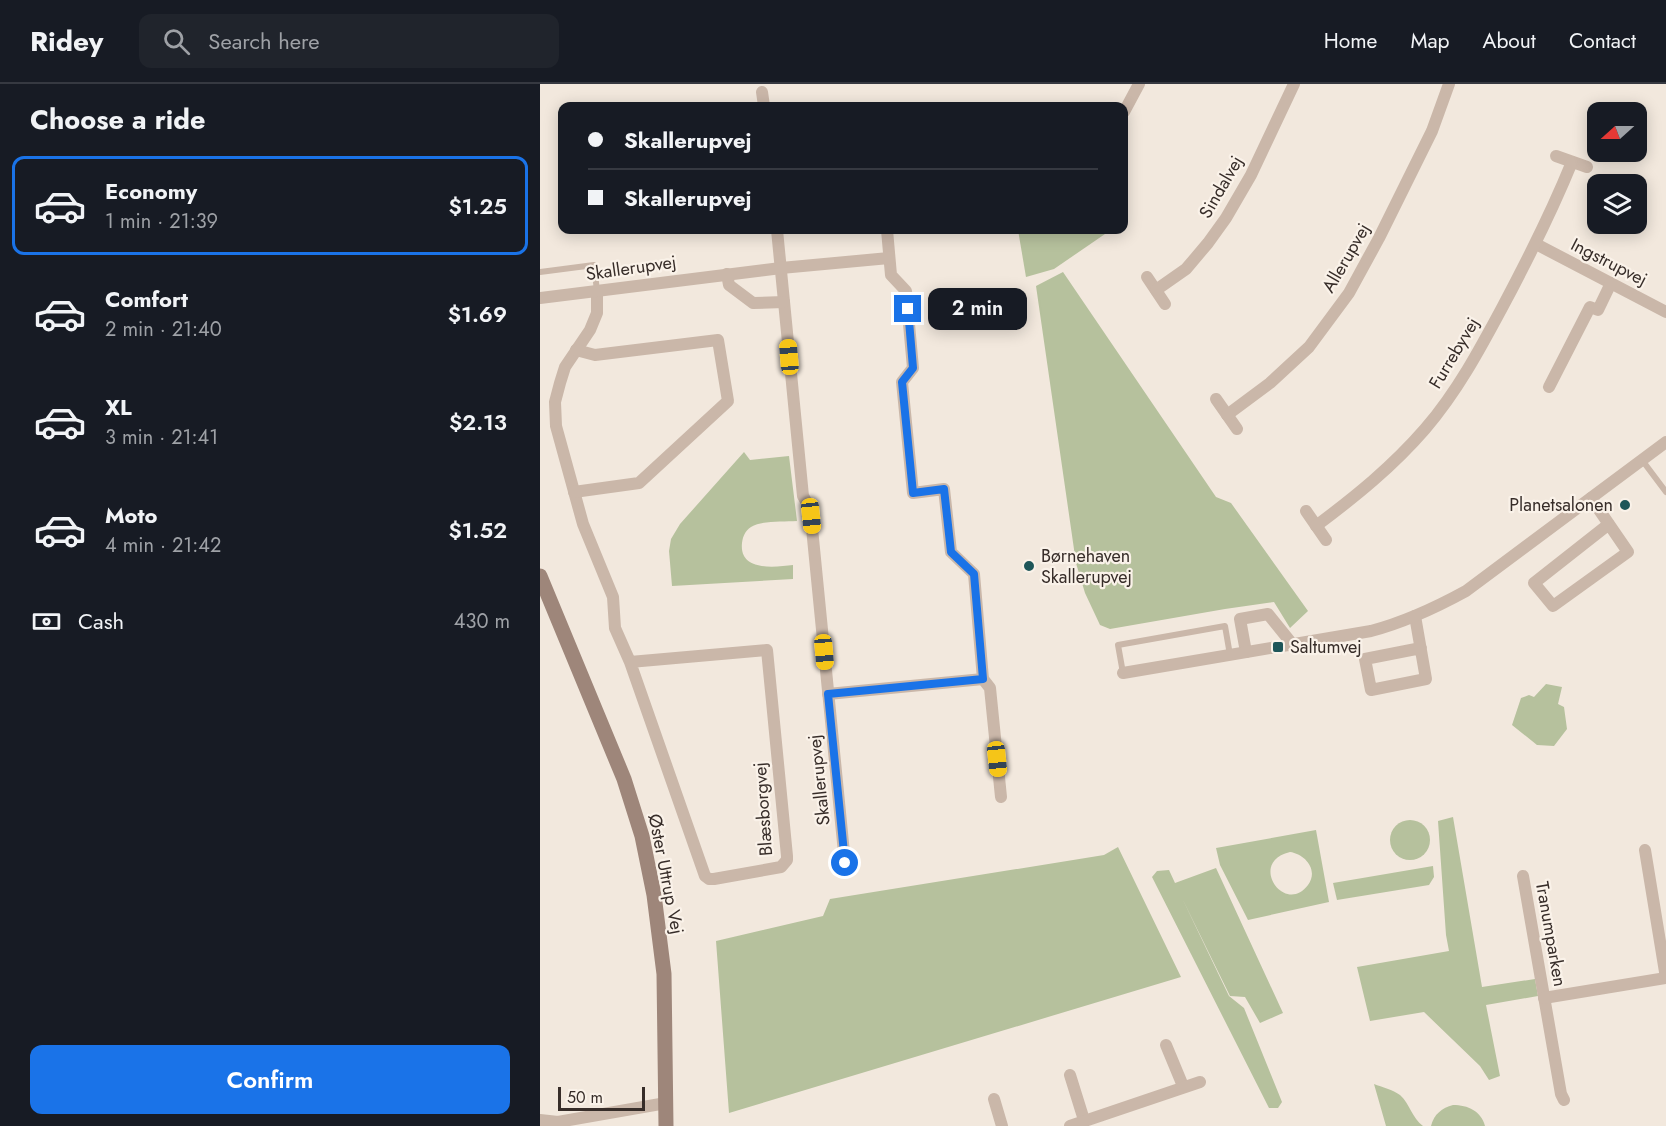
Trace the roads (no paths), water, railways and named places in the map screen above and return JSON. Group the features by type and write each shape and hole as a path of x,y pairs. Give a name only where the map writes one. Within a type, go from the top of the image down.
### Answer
{"street":[{"path":"1128,104 1138,84"},
{"name":"Sindalvej","path":"1156,290 1186,269 1226,218 1251,175 1294,84"},
{"name":"Allerupvej","path":"1227,415 1270,383 1309,346 1349,293 1432,131 1449,84"},
{"path":"762,92 763,102"},
{"path":"1556,156 1587,167"},
{"name":"Furrebyvej","path":"1316,526 1356,497 1393,464 1426,428 1456,389 1536,244 1572,162"},
{"name":"Skallerupvej","path":"777,234 802,496 810,508 845,863"},
{"path":"887,234 891,275 906,291 913,368 902,382 913,493 944,489 951,552 974,574 983,679 990,688 1001,797"},
{"name":"Ingstrupvej","path":"1536,244 1611,284 1664,307"},
{"name":"Skallerupvej","path":"540,298 727,274 889,258"},
{"path":"727,274 729,285 753,303 784,302"},
{"path":"1147,277 1165,304"},
{"path":"1549,387 1590,307 1598,310 1611,284"},
{"name":"Blæsborgvej","path":"597,291 597,312 590,330 565,367 560,383 555,402 556,426 583,524 613,597 615,628 630,662 705,876 714,879 781,867 787,860 787,856 767,650 630,662"},
{"path":"574,492 639,483 728,401 718,340 595,355 576,350"},
{"path":"1215,399 1237,429"},
{"path":"1123,673 1371,631 1439,607 1466,591 1666,442"},
{"path":"1591,498 1609,524 1628,552 1553,606 1534,583 1609,524"},
{"path":"1306,511 1326,540"},
{"name":"Øster Uttrup Vej","path":"540,576 624,779 642,836 654,895 664,974 666,1126"},
{"path":"1246,652 1240,619 1268,614 1293,645"},
{"path":"1415,616 1421,648 1426,679 1371,690 1365,659 1421,648"},
{"path":"828,694 983,679"},
{"name":"Tranumparken","path":"1544,998 1666,978 1645,850"},
{"name":"Tranumparken","path":"1523,876 1564,1100"},
{"path":"1166,1045 1184,1086"},
{"path":"1070,1075 1084,1120"},
{"path":"1070,1126 1200,1082"},
{"path":"994,1099 1002,1126"},
{"path":"540,1120 558,1122 666,1103"}],"lane":[{"path":"540,272 594,265 597,291"},
{"path":"1642,460 1666,492"},
{"path":"1123,673 1118,645 1225,626 1230,655"}],"place":[{"name":"Planetsalonen","path":"1625,505"},
{"name":"Børnehaven Skallerupvej","path":"1029,566"},
{"name":"Saltumvej","path":"1278,647"}]}
